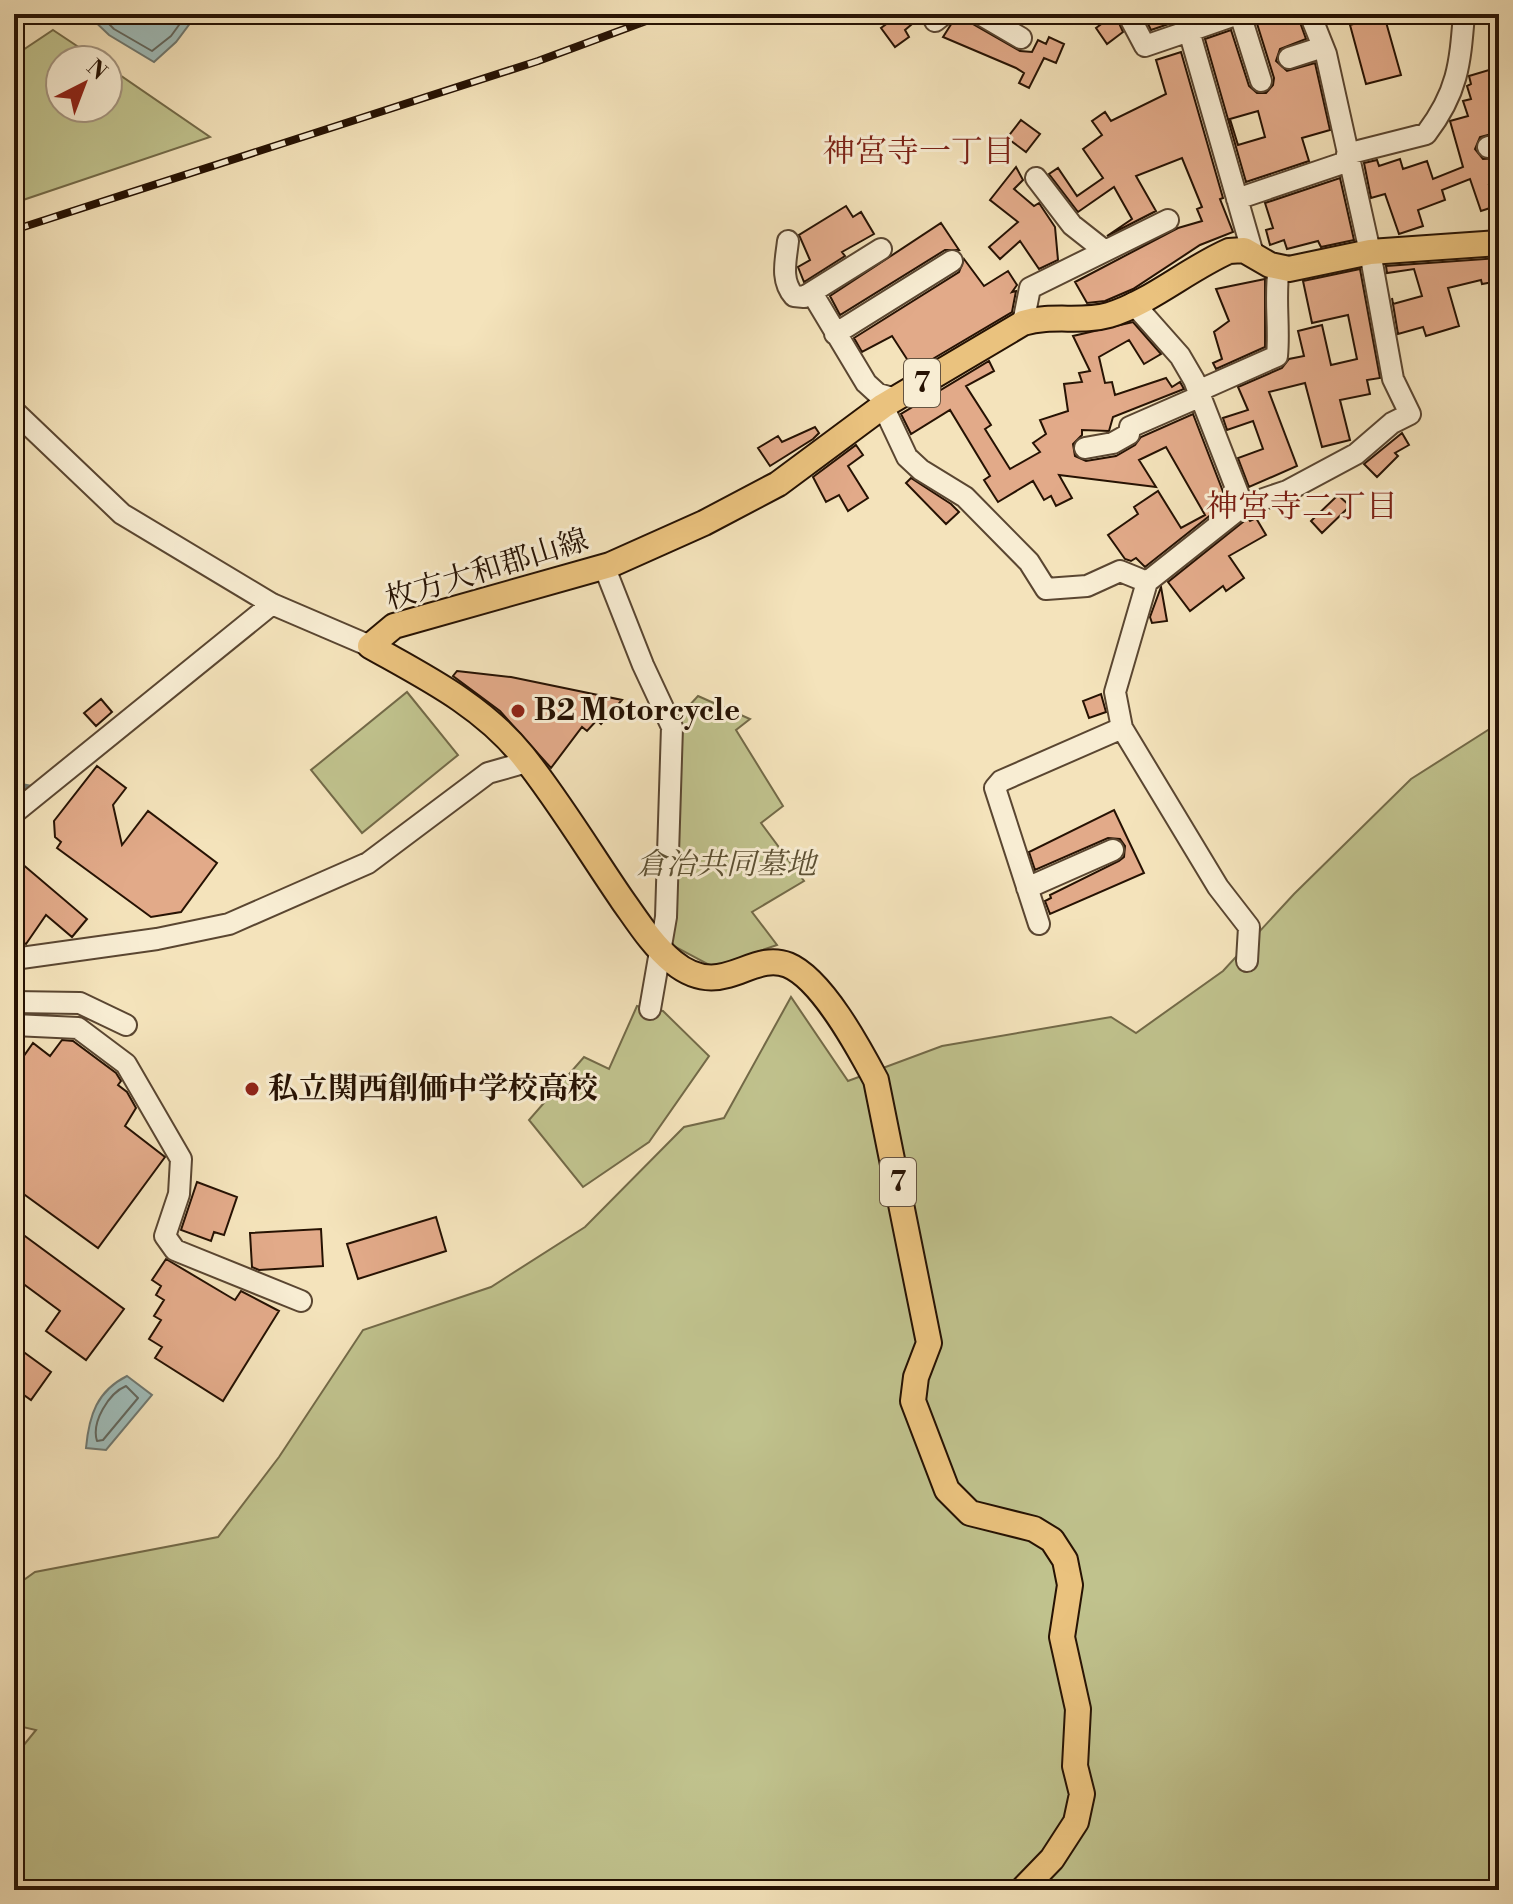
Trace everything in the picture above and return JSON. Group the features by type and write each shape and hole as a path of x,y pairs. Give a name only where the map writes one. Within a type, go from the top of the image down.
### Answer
{"main road":[{"path":"1253,254 1279,267 1307,266 1370,252 1499,243"},
{"name":"枚方大和郡山線","path":"1022,1890 1052,1859 1076,1822 1082,1794 1075,1766 1078,1709 1062,1637 1070,1585 1065,1560 1052,1540 1034,1529 970,1513 947,1490 936,1466 913,1401 916,1377 929,1343 926,1318 914,1279 906,1216 876,1080 858,1045 817,989 800,972 785,964 767,964 706,979 689,975 661,949 527,762 495,727 458,696 370,646 394,626 604,566 704,523 778,484 890,402 1023,323 1043,317 1103,316 1229,251 1244,250 1253,254"}],"street":[{"path":"980,14 1021,38"},
{"path":"1128,14 1145,46 1191,25 1239,14 1261,81"},
{"path":"1247,961 1249,927 1218,887 1122,728 1115,692 1147,582 1243,506 1287,491 1356,454 1392,423 1410,414 1393,379 1370,252 1323,47 1310,14"},
{"path":"1237,199 1348,158 1426,134 1453,94 1459,69 1464,14"},
{"path":"1191,25 1253,254"},
{"path":"1289,58 1323,47"},
{"path":"1036,178 1072,225 1105,251"},
{"path":"1023,323 1030,288 1168,220"},
{"path":"788,241 784,277 787,289 794,296 812,293 881,249"},
{"path":"835,334 952,261"},
{"path":"1085,448 1113,443 1129,434 1130,427 1277,356 1280,326 1275,293 1279,267"},
{"path":"812,293 866,383 890,402 907,457 921,470 965,497 1029,562 1046,589 1087,586 1120,571 1147,582"},
{"path":"1133,303 1180,356 1200,394 1243,506"},
{"path":"14,411 122,514 272,604 370,646"},
{"path":"604,566 643,665 672,727 666,917 650,1009"},
{"path":"14,813 272,604"},
{"path":"1039,924 995,788 1001,781 1122,728"},
{"path":"14,959 157,939 229,924 368,863 488,773 527,762"},
{"path":"1027,888 1113,850"},
{"path":"14,1002 80,1003 126,1025"},
{"path":"14,1025 78,1028 126,1064 181,1159 179,1194 165,1236 175,1250 301,1301"}],"green space":[{"path":"53,30 74,44 44,44 44,124 124,124 124,78 210,137 14,203 14,56"},
{"path":"407,692 458,755 362,833 311,770"},
{"name":"倉治共同墓地","path":"698,696 750,719 736,730 783,806 761,823 804,881 752,912 777,945 713,967 668,943 676,720"},
{"path":"1499,723 1499,1890 14,1890 14,1757 36,1730 14,1725 14,1587 35,1572 218,1537 279,1457 363,1330 491,1287 585,1227 684,1127 724,1118 791,997 848,1081 942,1046 1111,1017 1136,1033 1223,971 1294,894 1411,779"},
{"path":"637,1006 663,1011 709,1056 649,1142 583,1187 529,1120 584,1057 609,1069"}],"water":[{"path":"87,14 197,14 176,42 154,62 109,35"},
{"path":"127,1376 152,1395 106,1450 86,1448 96,1405 108,1389"}],"building":[{"path":"900,14 924,14 905,30 909,37 895,47 881,28"},
{"path":"1115,14 1123,32 1107,44 1096,28"},
{"path":"1143,14 1198,14 1151,30"},
{"path":"1254,14 1297,14 1306,39 1280,49 1276,61 1287,71 1315,63 1330,130 1302,138 1309,161 1246,182 1205,39 1231,30 1249,86 1257,93 1266,93 1273,85 1274,78","holes":["1258,111 1265,137 1238,145 1230,119"]},
{"path":"957,15 1020,51 1032,52 1038,40 1046,44 1049,37 1064,44 1056,63 1044,58 1029,88 1019,83 1024,73 1016,68 943,37"},
{"path":"1384,15 1401,75 1366,84 1350,25"},
{"path":"1181,52 1223,198 1220,199 1233,232 1200,245 1133,289 1105,301 1087,303 1075,282 1178,228 1202,221 1197,209 1202,207 1182,158 1136,176 1156,211 1107,236 1132,219 1114,187 1078,212 1049,174 1058,168 1077,196 1103,178 1083,149 1102,135 1092,121 1105,112 1111,121 1166,94 1156,60"},
{"path":"1499,67 1499,132 1480,137 1475,149 1483,159 1499,158 1499,182 1489,185 1496,206 1481,211 1470,179 1442,190 1445,200 1418,210 1423,226 1399,234 1385,194 1371,198 1364,163 1377,160 1379,166 1400,159 1403,169 1427,161 1433,179 1463,167 1450,121 1468,116 1463,101 1471,99 1467,86 1471,84 1469,76"},
{"path":"1021,120 1040,134 1026,152 1007,138"},
{"path":"1016,167 1023,180 1014,189 1034,206 1039,203 1055,227 1058,260 1039,269 1020,241 1000,259 989,247 1018,222 990,200"},
{"path":"1340,178 1354,240 1321,247 1318,241 1287,249 1284,240 1270,245 1266,230 1273,228 1265,203"},
{"path":"846,206 853,217 861,212 874,234 842,252 845,256 804,282 798,267 810,260 799,235"},
{"path":"941,223 959,250 945,250 840,315 830,296"},
{"path":"1499,258 1499,281 1482,284 1481,280 1448,288 1459,326 1426,336 1423,327 1398,334 1393,304 1422,296 1414,269 1387,273 1386,266"},
{"path":"964,259 984,286 1008,271 1017,285 1012,292 1016,291 1012,312 914,370 892,336 862,352 854,338 959,272"},
{"path":"1360,269 1380,378 1367,380 1370,394 1340,400 1350,440 1322,447 1305,383 1269,392 1297,466 1249,487 1238,458 1263,449 1253,421 1227,430 1223,418 1248,410 1238,387 1282,368 1289,359 1304,356 1298,331 1322,325 1331,365 1357,359 1348,315 1312,323 1303,281"},
{"path":"1265,279 1265,347 1216,369 1213,363 1222,359 1214,332 1229,321 1216,289"},
{"path":"1133,322 1161,354 1144,364 1129,340 1099,357 1105,383 1112,382 1115,395 1166,378 1172,387 1180,382 1184,389 1113,417 1109,431 1082,430 1082,435 1073,444 1075,456 1086,461 1116,456 1135,445 1141,437 1193,414 1227,502 1145,567 1136,558 1131,561 1125,559 1108,535 1138,514 1134,507 1158,491 1181,528 1205,515 1166,447 1139,460 1156,487 1059,475 1072,498 1056,506 1051,496 1044,500 1033,481 998,502 984,480 990,476 950,410 911,434 901,414 989,361 994,371 966,386 991,425 985,429 1010,469 1040,452 1033,443 1046,434 1040,420 1068,411 1064,384 1082,382 1079,373 1090,371 1073,336"},
{"path":"815,427 819,433 813,439 770,466 758,448 778,436 782,442"},
{"path":"1402,433 1409,445 1395,453 1398,456 1377,477 1364,464"},
{"path":"856,445 863,455 848,466 868,498 848,511 839,495 826,502 813,477"},
{"path":"911,478 959,512 946,524 906,483"},
{"path":"1338,495 1350,506 1322,533 1311,521"},
{"path":"1248,518 1250,521 1256,518 1266,535 1229,556 1244,578 1226,591 1223,586 1190,611 1168,582"},
{"path":"1161,587 1167,621 1152,623 1150,617"},
{"path":"457,671 511,677 622,700 601,724 597,720 587,731 582,727 551,768 500,711 453,676"},
{"path":"1101,694 1106,712 1089,718 1083,701"},
{"path":"101,699 112,712 96,726 84,713"},
{"path":"97,766 126,788 113,805 122,845 148,811 217,863 181,912 151,917 57,848 61,842 55,837 54,821"},
{"path":"1114,810 1144,873 1050,914 1045,901 1051,898 1050,895 1119,861 1124,857 1125,846 1120,839 1108,838 1035,870 1029,852"},
{"path":"14,857 87,919 72,937 46,915 26,944 14,937"},
{"path":"62,1040 73,1041 116,1073 121,1081 118,1085 127,1092 136,1108 125,1126 165,1157 98,1248 14,1187 14,1070 33,1043 50,1056"},
{"path":"197,1182 237,1197 224,1235 214,1232 211,1241 181,1230"},
{"path":"436,1217 446,1251 358,1279 347,1244"},
{"path":"14,1228 124,1309 86,1360 46,1331 60,1311 14,1277"},
{"path":"321,1229 323,1266 259,1270 252,1267 250,1233"},
{"path":"166,1259 235,1300 241,1291 279,1311 223,1401 155,1358 162,1347 149,1339 161,1320 154,1316 164,1300 156,1295 161,1286 152,1280"},
{"path":"14,1345 51,1372 31,1400 14,1388"}],"waterway":[{"path":"14,784 34,788"}],"railway":[{"path":"14,230 538,61 665,14"}],"place":[{"name":"B2 Motorcycle","path":"518,711"},
{"name":"私立関西創価中学校高校","path":"252,1089"}],"district":[{"name":"神宮寺一丁目","path":"919,152"},
{"name":"神宮寺二丁目","path":"1302,507"}]}
